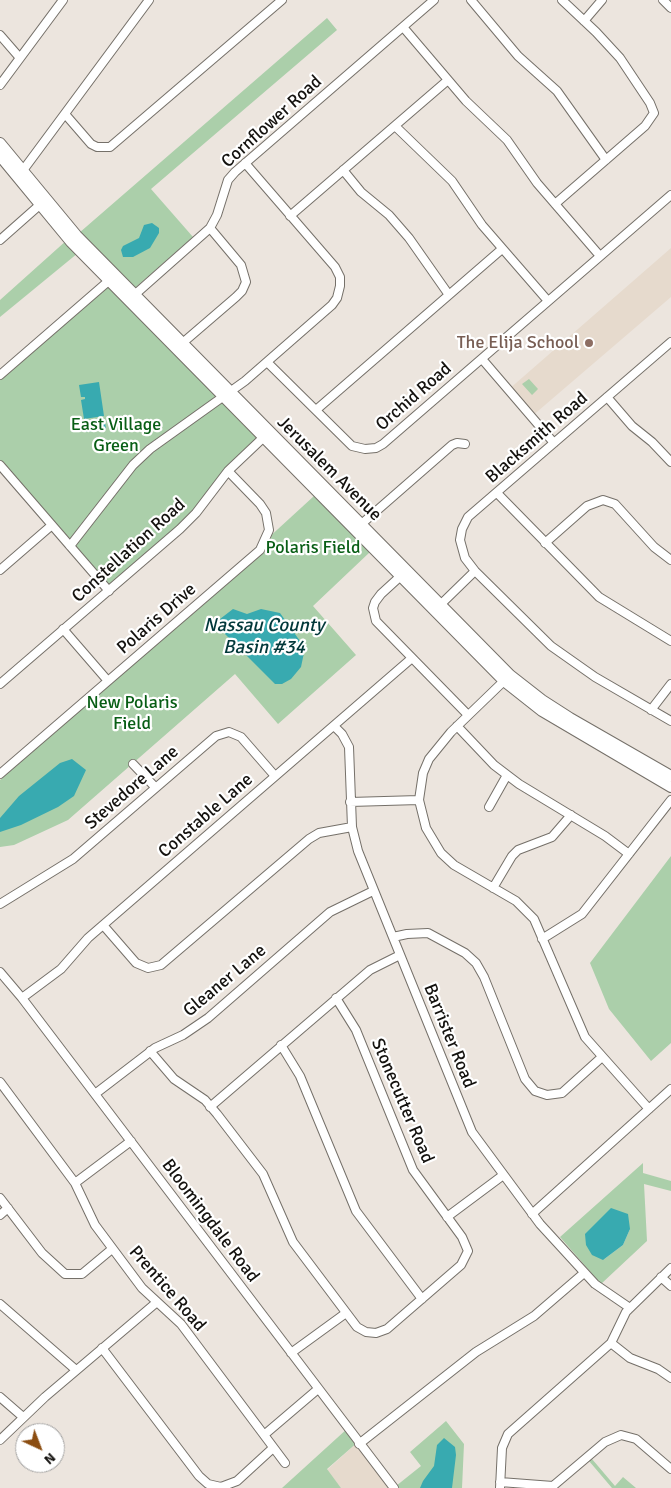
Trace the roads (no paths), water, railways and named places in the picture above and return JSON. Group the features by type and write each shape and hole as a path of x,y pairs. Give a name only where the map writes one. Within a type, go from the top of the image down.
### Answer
{"main road":[{"name":"Jerusalem Avenue","path":"0,143 20,174 43,202 77,236 112,278 507,678 671,787"},
{"name":"Jerusalem Avenue","path":"0,156 20,174"},
{"name":"Jerusalem Avenue","path":"608,745 671,776"}],"street":[{"path":"0,85 62,0"},
{"path":"20,174 149,0"},
{"path":"65,114 91,144 105,148 114,145 282,0"},
{"name":"Cornflower Road","path":"132,298 210,228 217,215 228,180 245,163 434,0"},
{"path":"470,0 518,56 557,91 606,160"},
{"path":"555,204 645,126 654,111 620,58 562,0"},
{"path":"584,21 602,0"},
{"path":"662,0 671,8"},
{"path":"403,27 466,101 507,140 537,183 600,256"},
{"path":"0,35 20,58"},
{"path":"290,216 448,80"},
{"path":"395,126 452,181 482,225 548,301"},
{"path":"70,546 133,465 150,449 227,394 332,305 340,286 340,277 335,267 245,163"},
{"path":"343,170 361,192 389,216 409,238 449,295"},
{"name":"Orchid Road","path":"267,362 352,446 365,450 376,448 383,444 671,195"},
{"path":"0,240 43,202"},
{"path":"179,346 236,297 246,282 241,265 210,228"},
{"path":"316,410 502,249"},
{"path":"0,375 112,278"},
{"name":"Blacksmith Road","path":"671,342 468,517 460,540 462,552 475,571 551,646 595,677 671,721"},
{"path":"482,359 554,443"},
{"path":"607,397 632,426 652,442 671,462"},
{"name":"Constellation Road","path":"0,684 180,529 196,513 228,471 266,435"},
{"path":"358,527 452,445 457,442 465,444"},
{"path":"0,466 108,591"},
{"name":"Polaris Drive","path":"0,774 264,544 269,530 266,513 260,504 228,471"},
{"path":"497,492 599,597 671,641"},
{"path":"545,543 587,506 603,500 615,504 654,547 671,560"},
{"path":"0,570 52,525"},
{"path":"437,608 475,571"},
{"path":"403,574 375,602 374,616 376,621 468,715"},
{"path":"63,629 108,681"},
{"name":"Constable Lane","path":"22,998 61,969 88,938 412,658"},
{"path":"507,678 457,726 429,759 423,772 419,800 426,828 441,853 454,865 524,907 534,919 578,1024 602,1057 649,1109"},
{"path":"651,710 671,684"},
{"name":"Barrister Road","path":"334,726 342,734 349,747 352,827 358,851 472,1132 502,1176 532,1214 584,1273 606,1293 630,1308"},
{"path":"457,726 507,775 605,836 629,854"},
{"name":"Stevedore Lane","path":"0,904 73,859 216,736 225,732 234,733 241,737 275,776"},
{"path":"133,764 155,788"},
{"path":"489,807 507,775"},
{"path":"350,802 419,800"},
{"path":"542,939 582,914 671,800"},
{"path":"493,888 512,856 518,850 552,837 571,816"},
{"path":"103,925 136,963 148,968 161,966 309,838 319,833 352,827"},
{"name":"Gleaner Lane","path":"95,1094 150,1051 183,1035 208,1018 330,912 373,891"},
{"path":"393,937 419,932 428,933 466,953 476,963 484,977 525,1079 535,1090 547,1094 562,1093 602,1057"},
{"path":"210,1107 370,970 400,954"},
{"name":"Bloomingdale Road","path":"0,972 22,998 394,1488"},
{"name":"Stonecutter Road","path":"150,1051 174,1079 196,1094 210,1107 263,1174 293,1242 357,1328 366,1332 376,1333 387,1329 461,1265 468,1255 466,1243 413,1170 356,1030 336,998"},
{"path":"281,1045 300,1076 356,1211 422,1299"},
{"name":"Prentice Road","path":"0,1082 75,1183 95,1224 112,1249 142,1288 181,1324 284,1462"},
{"path":"532,1214 671,1089"},
{"path":"75,1183 131,1141"},
{"path":"447,1217 502,1176"},
{"path":"0,1198 42,1253 65,1274 82,1274 112,1249"},
{"path":"0,1215 8,1208"},
{"path":"671,1268 624,1315 611,1343 508,1434 502,1448 500,1485 554,1487 605,1442 620,1434 636,1439 671,1469"},
{"path":"359,1444 476,1352 538,1313 584,1273"},
{"path":"661,1277 671,1286"},
{"path":"0,1440 76,1370 157,1302"},
{"path":"0,1304 76,1370"},
{"path":"291,1353 346,1313"},
{"path":"611,1343 630,1358 658,1369 671,1378"},
{"path":"102,1348 199,1476 208,1484 221,1486 237,1481 274,1448"},
{"path":"264,1435 318,1389"},
{"path":"0,1397 24,1417"}],"water":[{"path":"152,223 159,228 159,233 150,248 133,257 123,257 121,250 123,246 139,238 144,225"},
{"path":"99,382 104,416 84,419 81,400 85,399 85,397 81,397 79,385"},
{"path":"105,423 106,429 86,432 85,426"},
{"name":"Nassau County Basin #34","path":"233,609 247,614 261,609 280,613 305,648 301,667 291,679 282,684 275,684 225,634 220,619"},
{"path":"72,759 86,770 74,796 58,807 21,825 0,832 0,818 19,796 60,763"},
{"path":"611,1208 628,1214 630,1229 623,1245 603,1260 592,1255 586,1245 585,1234"},
{"path":"444,1438 455,1447 456,1455 452,1488 420,1488 434,1466 437,1445"}],"place":[{"name":"The Elija School","path":"589,343"}],"park label":[{"name":"East Village Green","path":"116,435"},
{"name":"Polaris Field","path":"313,548"},
{"name":"New Polaris Field","path":"132,713"}]}
